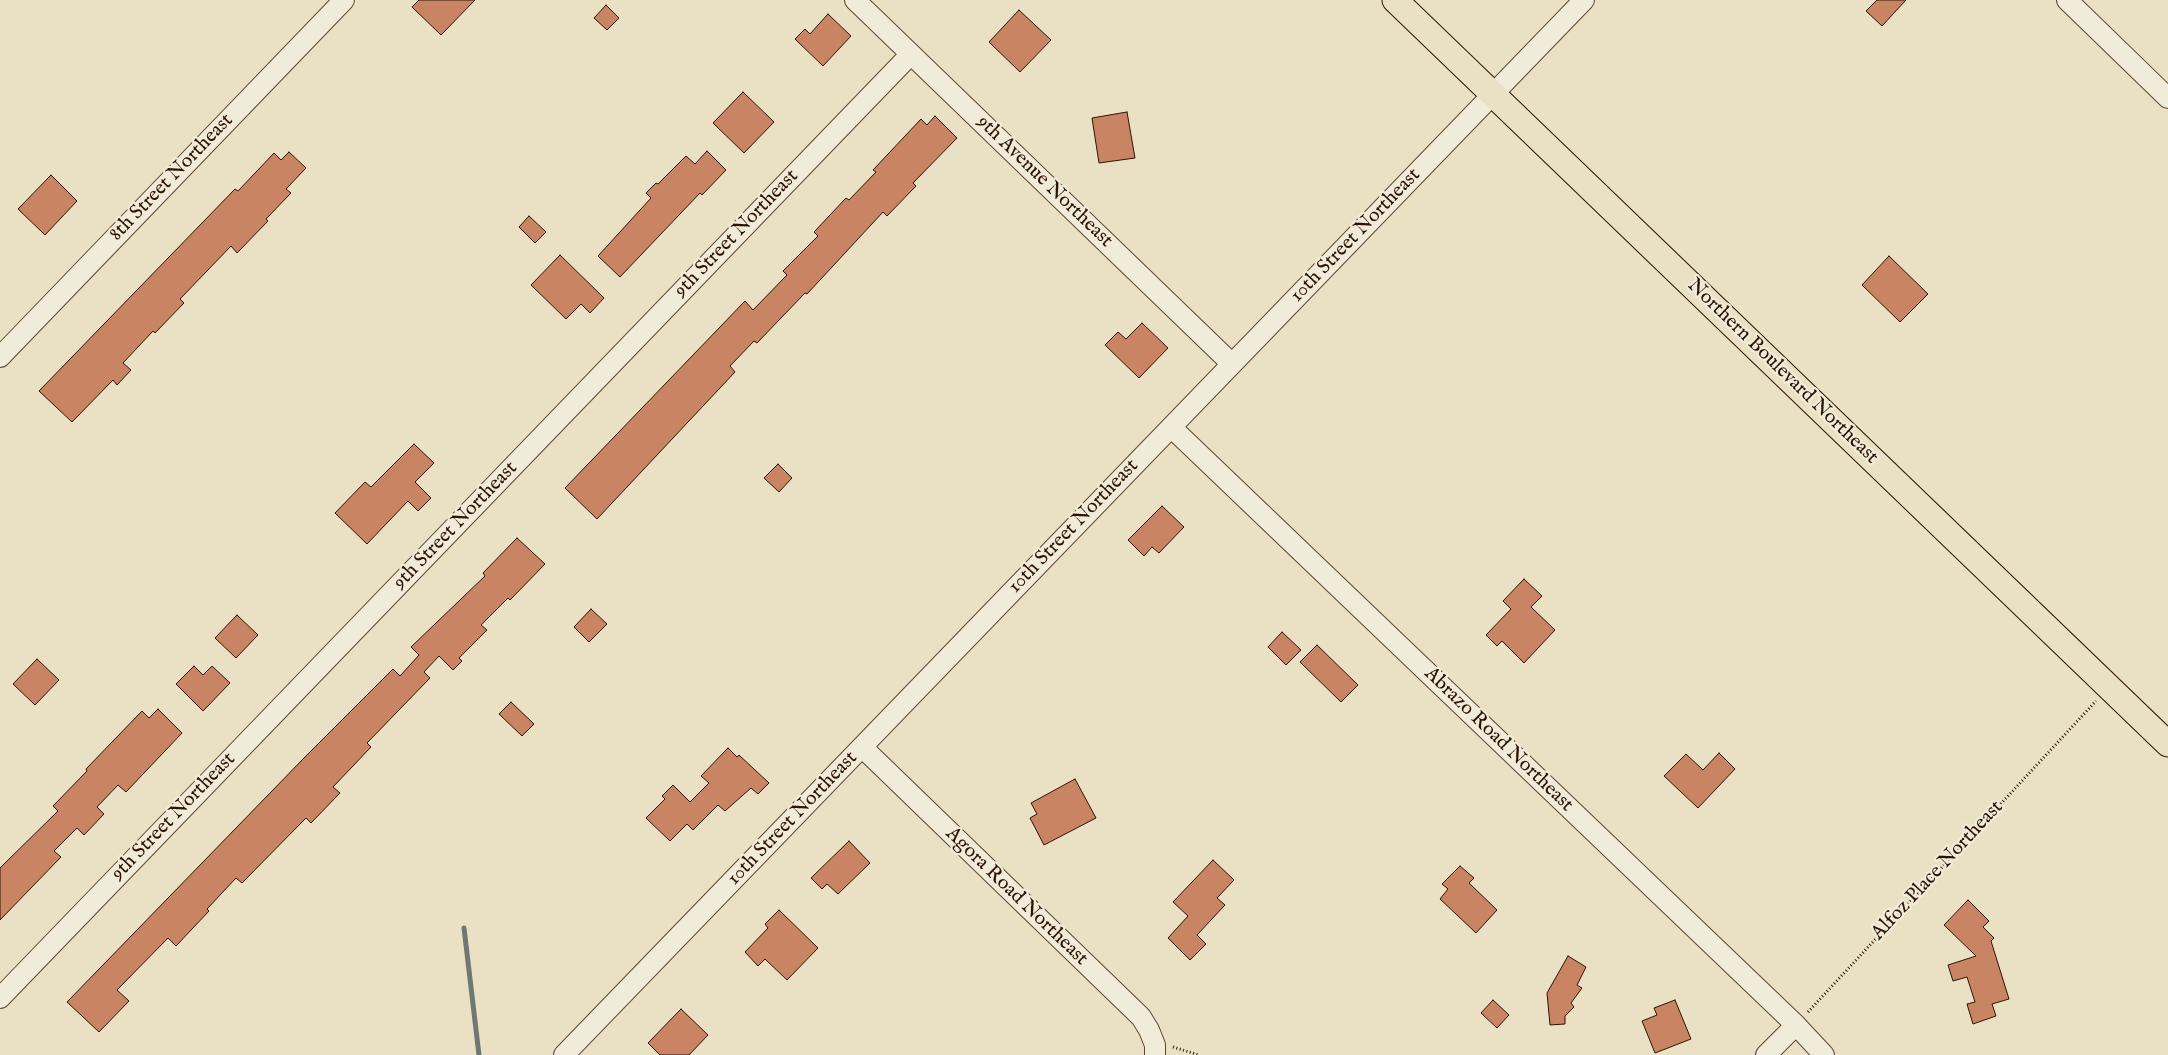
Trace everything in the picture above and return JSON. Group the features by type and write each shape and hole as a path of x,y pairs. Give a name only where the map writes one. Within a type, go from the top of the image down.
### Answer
{"main road":[{"name":"Northern Boulevard Northeast","path":"1395,0 2168,744"}],"street":[{"name":"8th Street Northeast","path":"0,357 344,0"},
{"name":"9th Avenue Northeast","path":"855,0 1232,364"},
{"name":"10th Street Northeast","path":"564,1055 1584,0"},
{"path":"2067,0 2168,98"},
{"name":"9th Street Northeast","path":"0,998 911,54"},
{"name":"Abrazo Road Northeast","path":"1171,427 1796,1025 1824,1055"},
{"name":"Agora Road Northeast","path":"862,747 1141,1017 1149,1030 1155,1050"},
{"path":"1766,1055 1796,1025"}],"path":[{"name":"Alfoz Place Northeast","path":"1796,1025 2108,687"},
{"path":"1155,1050 1172,1047 1198,1055"}],"building":[{"path":"419,0 475,0 441,35 412,7"},
{"path":"1877,0 1906,0 1882,26 1866,11"},
{"path":"606,5 619,18 607,30 594,18"},
{"path":"1019,10 1051,40 1020,72 989,42"},
{"path":"828,14 851,36 823,66 795,39 805,29 810,34"},
{"path":"743,92 774,122 744,153 713,123"},
{"path":"1127,112 1135,158 1099,163 1092,118"},
{"path":"935,116 957,138 913,183 916,186 887,216 883,212 807,294 805,293 757,343 754,341 730,366 735,372 597,519 565,488 745,301 753,310 787,275 783,271 818,236 814,232 846,198 849,200 876,172 873,170 921,119 927,125"},
{"path":"707,151 726,170 702,195 700,193 620,277 598,256 651,198 646,193 656,183 658,184 686,156 695,164"},
{"path":"289,152 306,168 286,189 291,193 266,219 268,221 237,253 231,246 180,299 184,303 155,333 153,331 123,363 131,370 117,385 113,380 72,422 39,391 235,189 238,191 274,153 281,160"},
{"path":"51,175 77,201 45,235 18,209"},
{"path":"529,216 546,232 535,243 519,227"},
{"path":"560,255 604,298 590,313 581,304 566,319 531,285"},
{"path":"1889,256 1928,294 1900,322 1862,285"},
{"path":"1142,323 1168,348 1139,378 1105,345 1118,332 1126,339"},
{"path":"414,444 434,463 415,482 431,498 418,511 408,501 367,544 335,513 365,482 371,487"},
{"path":"778,464 792,478 779,492 764,478"},
{"path":"1162,506 1184,527 1159,553 1152,547 1144,556 1128,540"},
{"path":"517,538 545,564 510,600 508,598 481,625 487,630 459,658 462,661 453,670 439,656 424,672 430,678 367,743 371,747 333,787 340,793 311,823 306,818 242,883 236,878 207,909 209,911 176,946 168,938 117,990 129,1001 99,1032 67,1002 393,669 400,676 419,655 411,647 485,576 483,573"},
{"path":"1524,579 1542,596 1531,607 1555,630 1524,663 1502,641 1497,646 1486,635 1511,609 1503,601"},
{"path":"591,609 607,624 589,642 574,627"},
{"path":"237,615 258,635 236,658 215,638"},
{"path":"1282,632 1301,650 1286,665 1268,647"},
{"path":"1317,645 1358,685 1341,702 1300,662"},
{"path":"37,659 59,680 35,705 13,684"},
{"path":"194,666 203,675 212,666 230,683 203,711 176,684"},
{"path":"511,702 534,724 522,736 499,714"},
{"path":"158,709 182,733 126,792 118,785 97,807 104,814 84,835 77,828 54,851 61,857 0,920 0,868 58,811 53,806 142,711 149,718"},
{"path":"728,748 737,757 739,755 769,783 758,794 751,788 725,811 718,805 693,830 687,824 670,841 646,818 665,799 662,796 673,785 690,802 709,783 701,776"},
{"path":"1719,753 1735,769 1698,808 1664,776 1686,754 1703,770"},
{"path":"1075,779 1096,818 1044,845 1030,818 1037,814 1031,803"},
{"path":"849,841 870,863 838,894 827,884 822,889 811,878"},
{"path":"1213,860 1234,880 1217,898 1225,905 1197,935 1206,944 1190,960 1168,938 1188,916 1173,902"},
{"path":"1460,866 1474,878 1469,883 1497,910 1476,933 1440,899 1448,889 1442,884"},
{"path":"1968,900 1989,921 1983,927 1994,938 1991,941 2009,999 1992,1004 1996,1016 1973,1024 1967,1004 1975,1002 1967,977 1953,981 1948,965 1976,956 1944,925"},
{"path":"779,910 818,948 787,980 765,959 758,966 745,952 768,928 765,924"},
{"path":"1568,956 1586,967 1577,985 1582,988 1571,1003 1574,1007 1565,1016 1565,1024 1550,1025 1547,993"},
{"path":"1493,1000 1509,1015 1497,1028 1481,1013"},
{"path":"1675,1000 1691,1039 1655,1053 1642,1021 1657,1015 1654,1008"},
{"path":"681,1009 708,1035 689,1055 660,1055 648,1043"}],"waterway":[{"path":"464,928 479,1055"}]}
